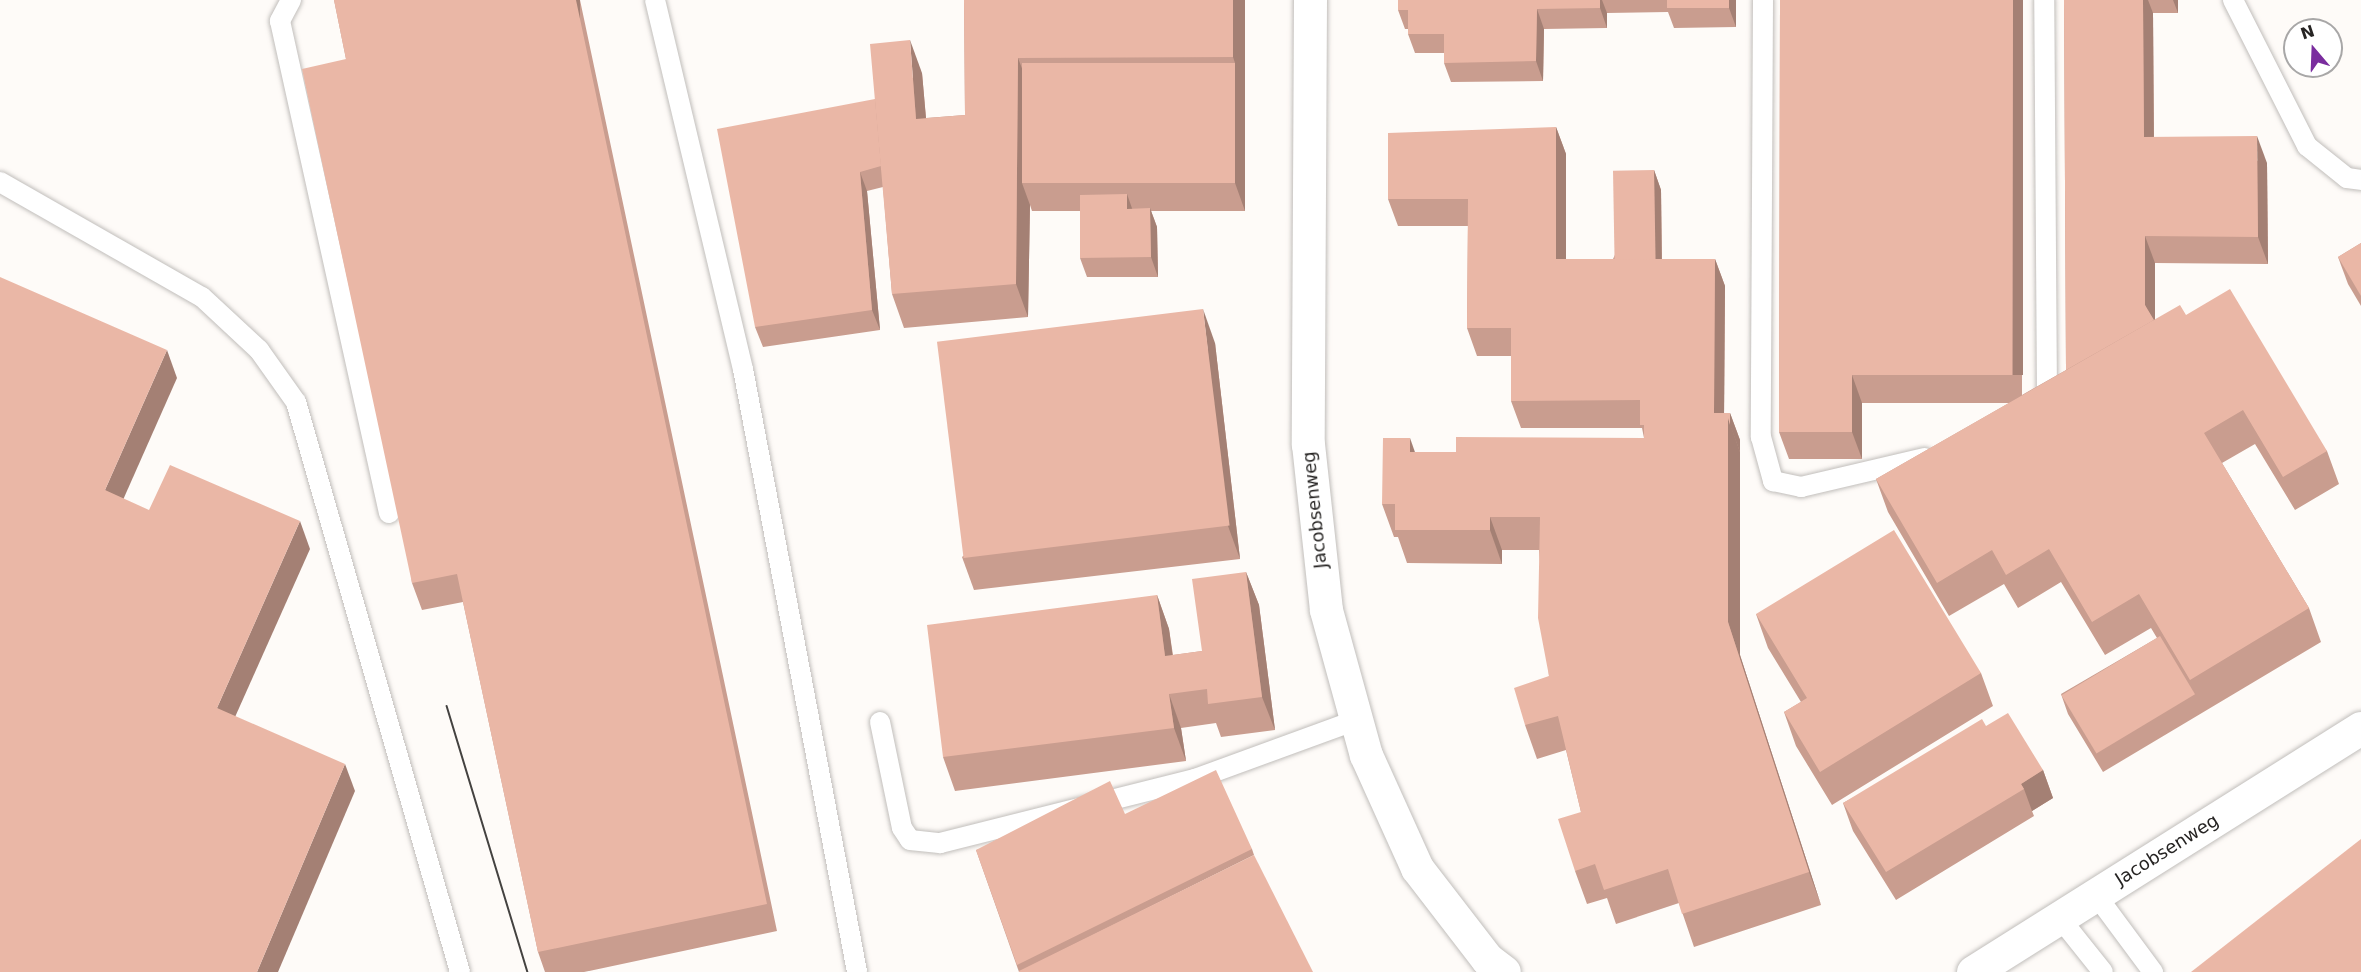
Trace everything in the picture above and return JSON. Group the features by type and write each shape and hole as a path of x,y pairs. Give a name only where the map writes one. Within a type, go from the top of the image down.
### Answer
{"street":[{"name":"Jacobsenweg","path":"1310,0 1308,444 1326,610 1366,755 1417,868 1487,959 1504,972"},
{"name":"Jacobsenweg","path":"1973,972 2361,728"}],"lane":[{"path":"291,0 280,21 389,513"},
{"path":"655,0 743,369 857,972"},
{"path":"1763,0 1761,437 1773,481 1801,487 1947,449"},
{"path":"2029,417 2040,412 2047,396 2044,0"},
{"path":"2233,0 2307,146 2347,178 2361,180"},
{"path":"0,182 202,297 259,350 296,402 460,972"},
{"path":"880,722 902,828 910,840 940,843 1196,780 1356,720"},
{"path":"2096,895 2153,972"},
{"path":"2059,917 2103,972"}],"building":[{"path":"334,0 576,0 767,904 538,952 457,574 412,583 302,69 346,59"},
{"path":"964,0 1233,0 1233,57 1018,58 1016,284 892,294 870,44 910,40 916,119 965,115"},
{"path":"1398,0 1600,0 1600,8 1537,9 1536,61 1444,63 1444,34 1408,34 1408,10 1398,10"},
{"path":"1667,0 1729,0 1729,8 1667,8"},
{"path":"1780,0 2013,0 2012,375 1852,375 1852,432 1779,432"},
{"path":"2064,0 2143,0 2144,137 2257,136 2258,237 2145,236 2145,305 2154,320 2066,370"},
{"path":"1022,63 1235,63 1235,183 1022,183"},
{"path":"875,99 881,166 860,172 872,310 755,327 717,129"},
{"path":"1556,127 1556,259 1715,259 1714,413 1730,413 1730,425 1728,418 1644,418 1644,425 1640,425 1640,400 1511,401 1511,328 1467,328 1468,199 1388,199 1388,133"},
{"path":"1654,170 1656,259 1615,260 1613,171"},
{"path":"1127,194 1127,209 1150,208 1151,257 1080,258 1080,195"},
{"path":"2361,243 2361,296 2338,257"},
{"path":"0,277 167,350 105,490 149,510 170,465 300,521 217,708 345,764 257,972 0,972"},
{"path":"2230,289 2327,451 2283,477 2243,410 2204,433 2309,608 2190,680 2139,594 2092,622 2049,549 2006,575 1992,550 1937,583 1876,479 2180,305 2186,315"},
{"path":"1203,309 1230,525 964,558 937,342"},
{"path":"1644,418 1728,418 1728,622 1809,872 1682,914 1668,869 1604,890 1595,864 1575,871 1558,819 1581,812 1558,716 1525,725 1514,688 1549,676 1538,618 1540,517 1490,517 1490,530 1395,530 1395,504 1382,504 1383,438 1410,438 1410,452 1456,452 1456,437 1644,438"},
{"path":"1894,530 1981,673 1820,772 1784,712 1807,698 1756,614"},
{"path":"1246,572 1262,697 1208,704 1207,689 1169,694 1174,728 943,757 927,625 1157,595 1165,656 1202,651 1192,579"},
{"path":"2160,636 2195,694 2096,754 2061,695"},
{"path":"2008,713 2043,770 2021,784 2024,789 1886,872 1843,803 1982,719 1986,726"},
{"path":"1216,770 1252,849 1017,965 976,850 1110,781 1125,814"},
{"path":"2361,839 2361,972 2191,972"},
{"path":"1254,855 1313,972 1019,972 1019,971"}],"tram line":[{"path":"447,706 528,972"}]}
